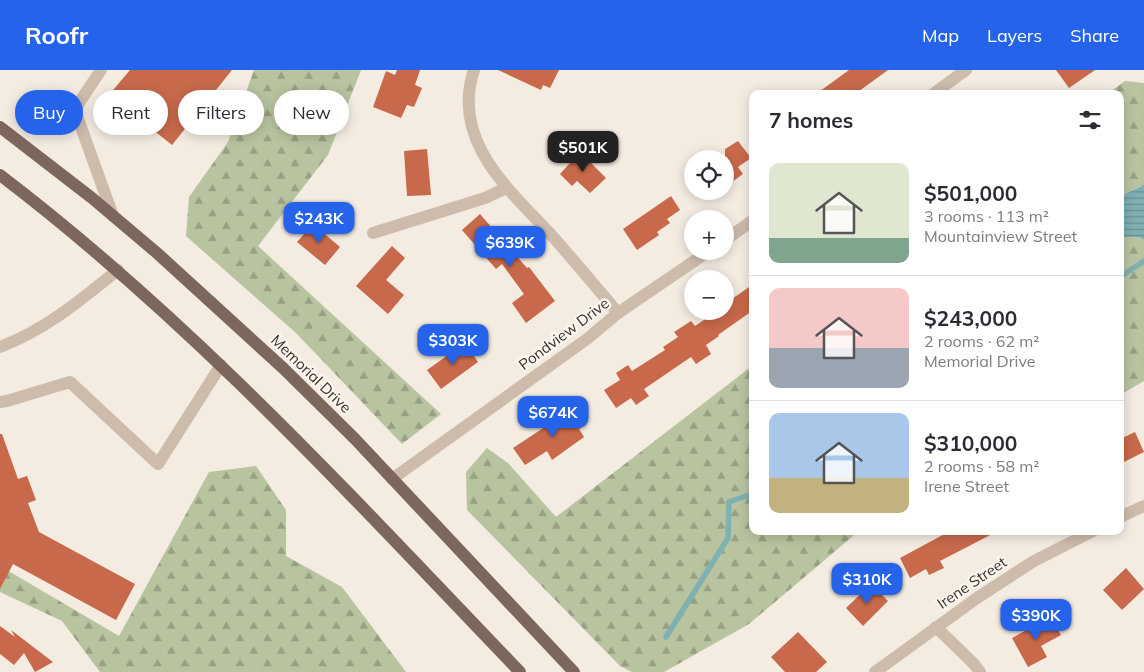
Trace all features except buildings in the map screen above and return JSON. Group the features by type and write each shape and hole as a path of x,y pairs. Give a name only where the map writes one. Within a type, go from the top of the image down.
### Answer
{"main road":[{"name":"Memorial Drive","path":"0,127 113,216 221,310 283,368 392,479 574,672"},
{"path":"0,175 118,270 221,365 520,672"}],"street":[{"path":"100,70 77,106 76,113 113,216"},
{"path":"474,70 471,78 468,114 479,150 506,188 554,238 618,313"},
{"path":"938,90 966,70"},
{"path":"374,233 485,198 506,188"},
{"path":"734,234 749,223"},
{"name":"Pondview Drive","path":"392,479 587,339 618,313 696,260"},
{"path":"0,346 18,340 42,326 83,298 118,270"},
{"path":"0,402 70,382 158,464 221,365"},
{"path":"1124,515 1144,506"},
{"name":"Irene Street","path":"875,672 936,627 1034,562 1085,535"},
{"path":"936,627 980,672"}],"green space":[{"path":"254,70 361,70 349,101 349,90 274,90 274,135 336,135 328,155 258,246 441,414 402,444 297,334 186,236 189,197 228,142 231,135 264,135 264,90 247,90"},
{"path":"1125,81 1144,83 1144,185 1124,194 1124,90 1113,90"},
{"path":"1124,237 1139,237 1144,240 1144,381 1124,393"},
{"path":"749,368 749,535 854,535 749,624 664,672 632,672 620,666 467,510 466,472 487,448 508,463 556,517"},
{"path":"256,466 286,510 286,556 342,587 406,672 100,672 62,621 0,592 0,566 119,636 209,472"}],"water":[{"path":"1144,185 1144,240 1139,237 1124,237 1124,194"}],"waterway":[{"path":"1124,274 1144,261"},
{"path":"666,637 728,538 729,502 749,495"}]}
